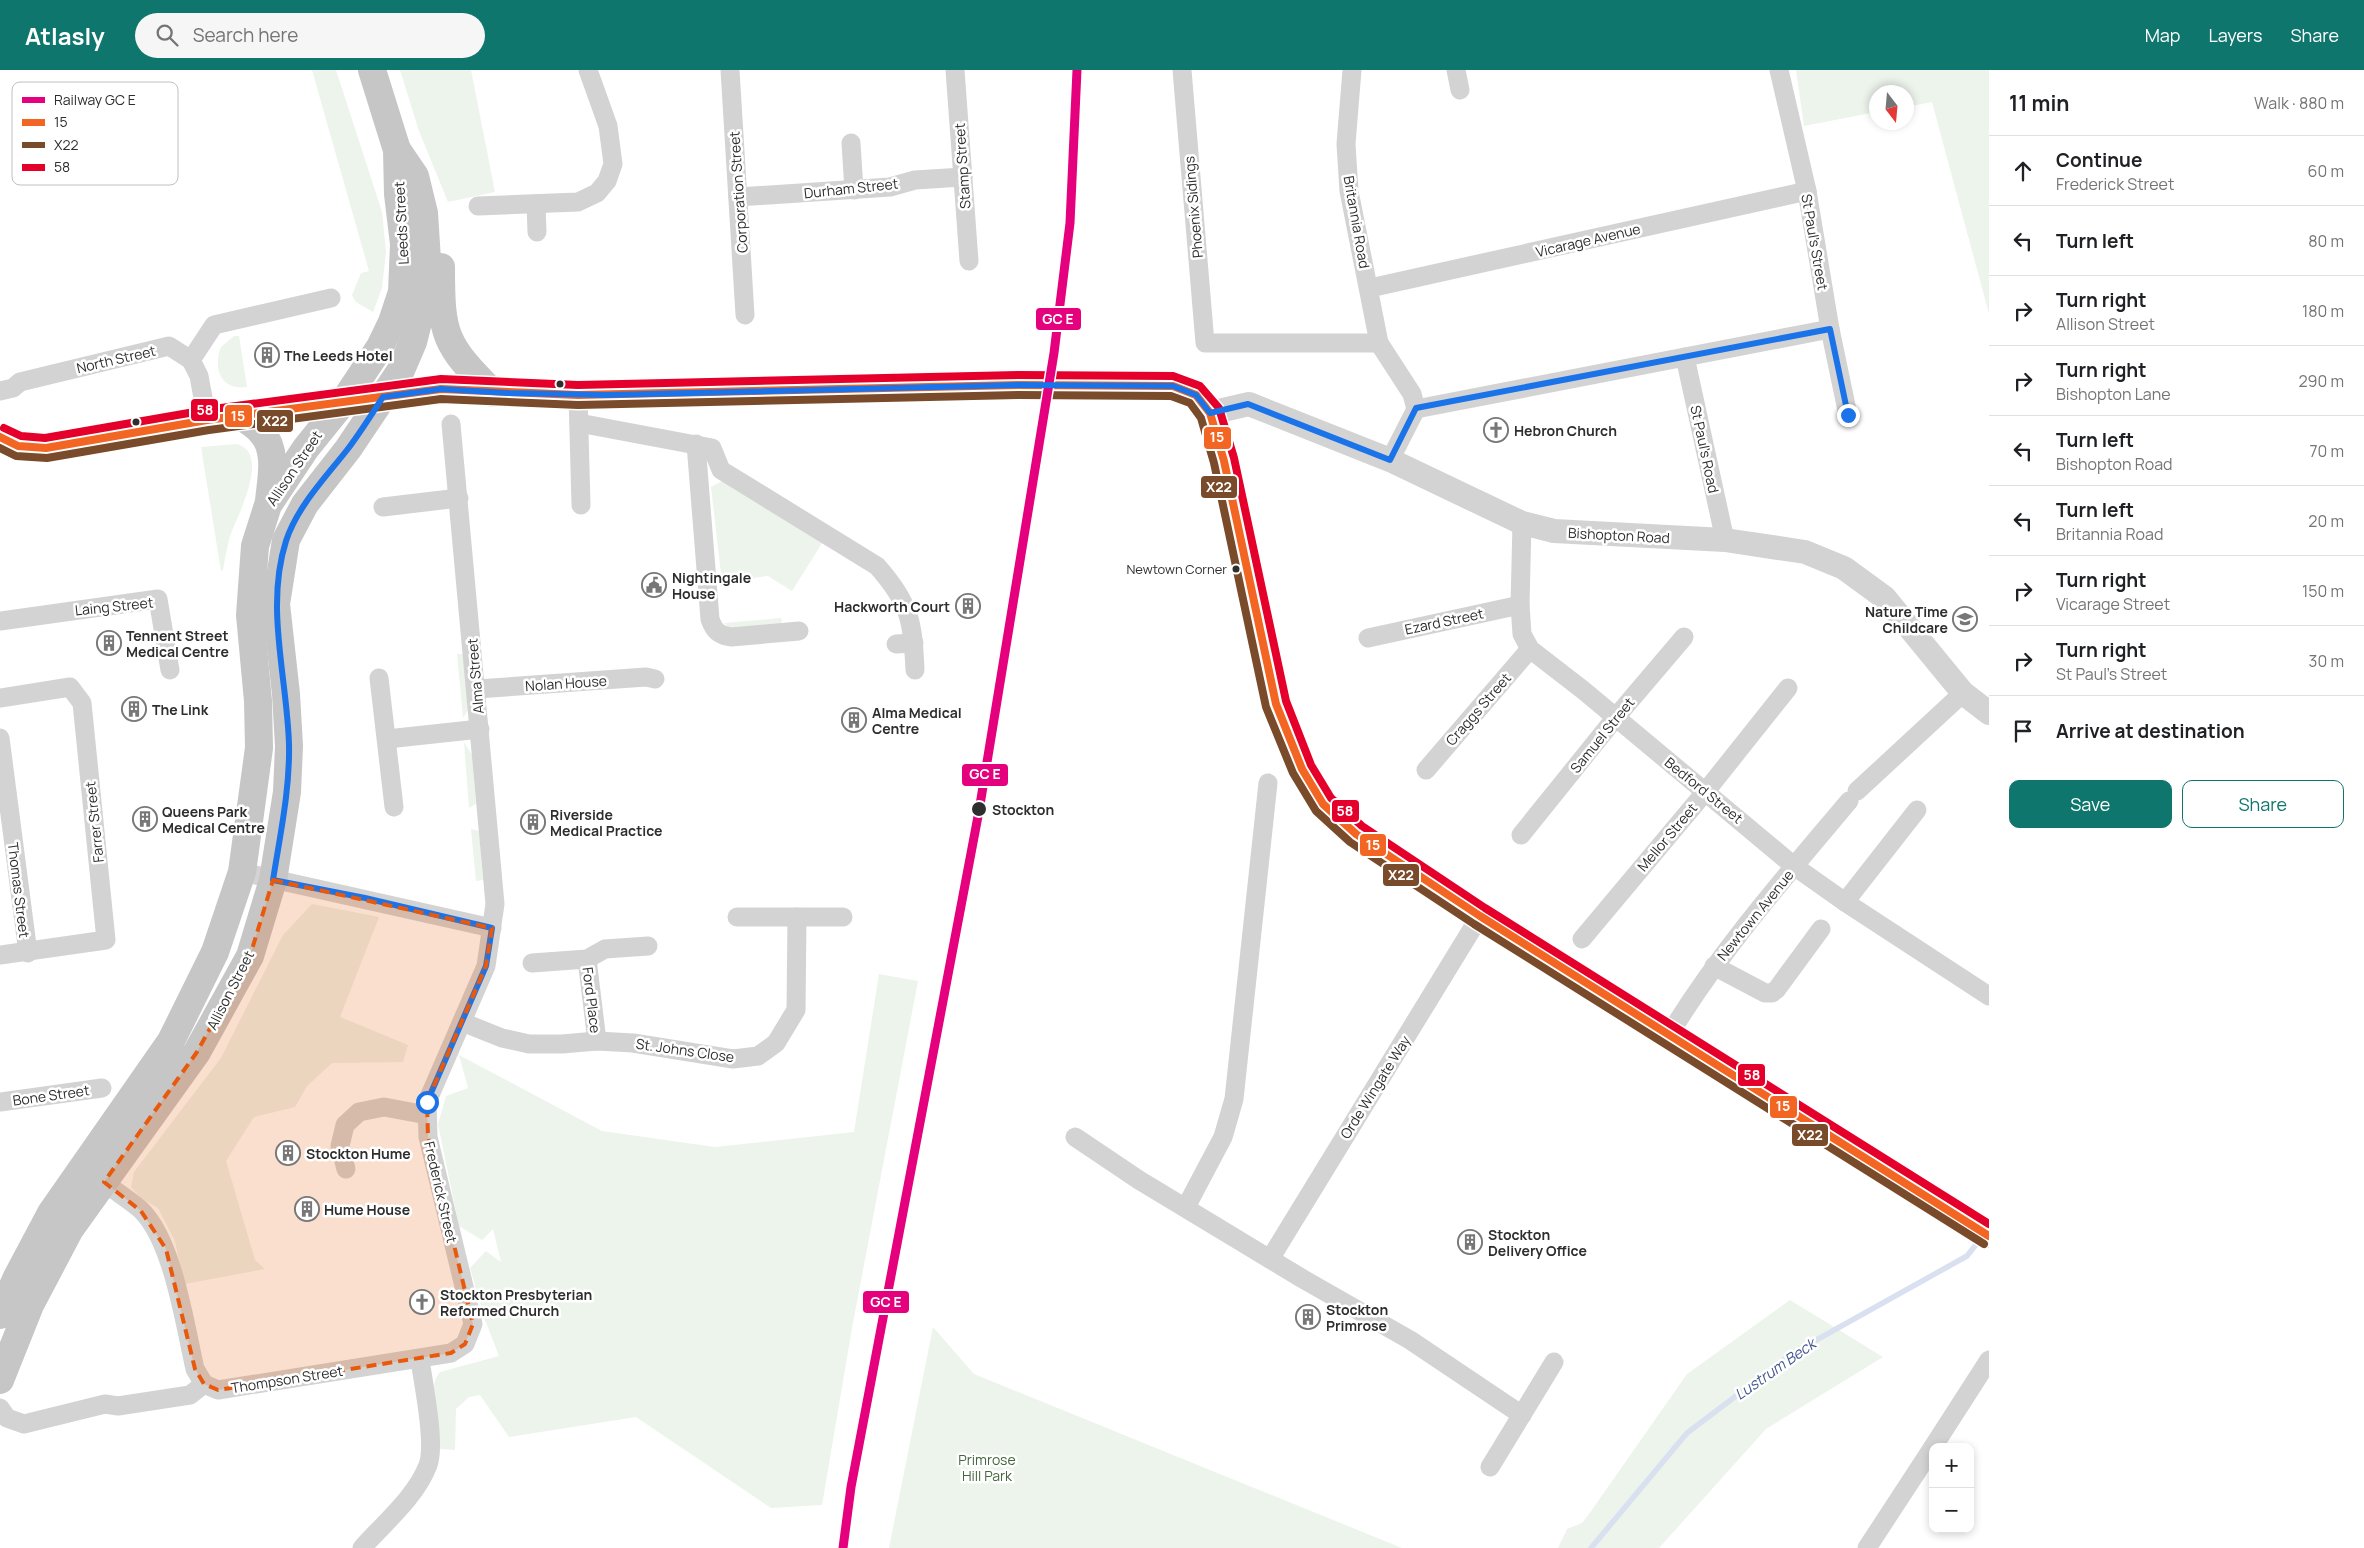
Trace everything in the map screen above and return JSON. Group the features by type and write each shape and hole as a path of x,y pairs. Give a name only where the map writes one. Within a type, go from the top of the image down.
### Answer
{"main road":[{"name":"Leeds Street","path":"344,401 380,347 392,322 402,292 404,244 398,194 397,150 372,70"},
{"name":"Leeds Street","path":"383,397 401,370 413,342 424,287 427,260 424,213 415,176 397,150"},
{"path":"426,229 441,266 442,311 445,331 454,350 492,392"},
{"name":"Allison Street","path":"10,1301 70,1230 198,1052 250,956 273,880 286,792 289,746 286,694 276,604 286,540 305,504 348,449 383,397"},
{"name":"Allison Street","path":"0,1380 10,1301 51,1213 171,1041 215,952 242,872 259,748 258,701 250,615 250,584 254,546 268,504 306,448 344,401"},
{"path":"241,416 262,433 270,446 272,470 268,504"}],"street":[{"path":"478,206 578,202 597,193 607,181 613,164 608,126 588,70"},
{"name":"Corporation Street","path":"730,70 745,315"},
{"name":"Stamp Street","path":"955,70 969,261"},
{"name":"Phoenix Sidings","path":"1182,70 1205,343 1379,343"},
{"name":"Britannia Road","path":"1352,70 1346,144 1349,191 1370,288 1379,343 1412,394 1416,408"},
{"path":"1456,70 1460,90"},
{"name":"St Paul's Street","path":"1779,70 1807,191 1830,329 1848,415"},
{"path":"851,143 854,190"},
{"name":"Durham Street","path":"738,197 890,187 915,180 963,177"},
{"name":"Vicarage Avenue","path":"1370,288 1807,191"},
{"path":"536,204 537,232"},
{"path":"207,420 199,376 191,360 214,325 331,298"},
{"path":"1390,460 1416,408 1830,329"},
{"name":"North Street","path":"0,391 13,388 20,382 169,346 191,360"},
{"name":"St Paul's Road","path":"1685,357 1725,540"},
{"path":"0,437 18,446 46,448 207,420 441,389 578,395 1018,385 1173,386 1196,395 1210,413 1224,461 1276,704 1302,769 1323,804 1356,834 1480,916 1989,1236"},
{"path":"578,395 581,506"},
{"name":"Bishopton Road","path":"1210,413 1248,404 1390,460 1522,523 1554,531 1725,540 1805,552 1844,568 1885,598 1963,693 1989,713"},
{"name":"Alma Street","path":"452,424 495,904 492,928"},
{"path":"579,424 712,448 722,470 877,566 891,582 910,615 905,643 915,670"},
{"path":"696,444 710,619 716,632 723,636 799,631"},
{"path":"383,507 459,498"},
{"path":"1522,523 1520,605 1522,634 1530,649"},
{"name":"Laing Street","path":"0,621 158,599 170,670"},
{"name":"Ezard Street","path":"1368,638 1520,605"},
{"name":"Samuel Street","path":"1521,834 1684,637"},
{"name":"Bedford Street","path":"1530,649 1616,717 1794,866 1845,902 1989,996"},
{"name":"Craggs Street","path":"1426,770 1530,649"},
{"path":"379,678 394,807"},
{"name":"Nolan House","path":"477,689 655,679"},
{"name":"Farrer Street","path":"0,698 70,688 82,703 106,940 28,953"},
{"name":"Mellor Street","path":"1582,939 1706,791 1788,688"},
{"name":"Newtown Avenue","path":"1669,1036 1714,966 1853,796 1963,693"},
{"path":"387,739 480,728"},
{"name":"Thomas Street","path":"0,738 28,953"},
{"path":"1186,1208 1223,1137 1234,1099 1268,783"},
{"path":"1845,902 1918,810"},
{"path":"242,872 365,898 492,928"},
{"name":"Orde Wingate Way","path":"1270,1259 1480,916"},
{"path":"737,917 843,917"},
{"name":"St. Johns Close","path":"462,1022 502,1038 529,1044 597,1041 633,1042 733,1059 758,1056 776,1044 796,1010 797,917"},
{"name":"Frederick Street","path":"466,1344 473,1324 428,1138 427,1102 486,966 492,928"},
{"path":"1714,966 1765,993 1772,993 1821,928"},
{"name":"Ford Place","path":"532,963 586,959 605,949 648,946"},
{"path":"0,955 28,953"},
{"name":"Ford Place","path":"586,959 597,1041"},
{"name":"Bone Street","path":"0,1102 102,1088"},
{"path":"346,1169 340,1146 345,1125 359,1112 384,1107 428,1115"},
{"path":"1075,1138 1270,1259 1410,1340 1522,1415"},
{"path":"0,1408 7,1418 24,1424 105,1404 118,1406 190,1395 204,1384 195,1369 166,1249 141,1211 104,1182"},
{"name":"Thompson Street","path":"204,1384 218,1390 451,1354 466,1344"},
{"path":"362,1548 413,1491 428,1464 430,1430 420,1359"},
{"path":"1490,1467 1554,1362"},
{"path":"1936,1443 1988,1364"},
{"path":"1867,1548 1929,1453"}],"highlighted area":[{"path":"273,880 492,928 486,966 427,1102 428,1137 473,1324 465,1344 451,1353 218,1390 204,1384 195,1369 166,1249 141,1211 104,1182 197,1052 250,956"}],"green space":[{"path":"312,70 336,70 382,212 386,252 382,288 373,312 356,302 352,295 361,273 369,271"},
{"path":"400,70 471,70 495,192 448,202 419,131"},
{"path":"1796,70 1989,70 1989,314 1932,102 1914,106 1914,85 1869,85 1869,113 1804,126"},
{"path":"234,336 239,336 247,387 231,386 221,377 219,370 218,363 221,347"},
{"path":"237,444 247,450 251,459 252,472 245,500 230,536 223,570 221,571 201,447"},
{"path":"722,481 824,540 792,591 768,576 722,582 711,487"},
{"path":"781,618 782,621 779,626 731,630 724,623"},
{"path":"457,654 464,654 468,710 463,718"},
{"path":"464,742 472,755 476,804 469,808"},
{"path":"471,829 479,831 483,880 476,881"},
{"path":"312,904 379,917 340,1017 408,1045 403,1062 332,1063 307,1086 295,1107 254,1117 226,1161 255,1260 265,1269 184,1284 175,1241 158,1208 141,1198 131,1187 134,1172 221,1058 283,935"},
{"path":"879,974 918,981 852,1328 822,1505 771,1508 636,1417 509,1437 480,1395 469,1397 456,1409 455,1450 440,1449 433,1409 433,1389 440,1372 499,1356 485,1320 470,1268 486,1251 501,1262 493,1229 482,1240 459,1226 438,1124 446,1096 468,1088 459,1055 602,1131 715,1147 854,1132"},
{"path":"1790,1300 1883,1357 1766,1429 1659,1548 1558,1548 1567,1529 1582,1523 1589,1514 1687,1374"},
{"name":"Primrose Hill Park","path":"933,1327 974,1374 1402,1548 889,1548"}],"waterway":[{"name":"Lustrum Beck","path":"1591,1548 1687,1433 1793,1353 1967,1256 1982,1237"}],"transit line":[{"path":"843,1548 851,1487 979,811 1054,353 1070,223 1077,70"},
{"name":"58","path":"4,428 21,436 45,438 206,410 441,379 578,385 1018,375 1173,376 1200,386 1219,408 1234,458 1286,701 1311,765 1331,798 1362,826 1485,908 1989,1224"},
{"name":"15","path":"0,437 18,446 46,448 207,420 441,389 578,395 1018,385 1173,386 1196,395 1210,413 1224,461 1276,704 1302,769 1323,804 1356,834 1480,916 1989,1236"},
{"name":"X22","path":"0,448 16,456 47,458 209,430 441,399 578,405 1018,395 1171,396 1190,403 1201,418 1214,463 1266,707 1293,773 1316,811 1350,842 1474,924 1984,1244"}],"place":[{"name":"The Leeds Hotel","path":"267,355"},
{"name":"Hebron Church","path":"1496,430"},
{"name":"Newtown Corner","path":"1236,569"},
{"name":"Nightingale House","path":"654,585"},
{"name":"Hackworth Court","path":"968,606"},
{"name":"Nature Time Childcare","path":"1965,619"},
{"name":"Tennent Street Medical Centre","path":"109,643"},
{"name":"The Link","path":"134,709"},
{"name":"Alma Medical Centre","path":"854,720"},
{"name":"Stockton","path":"979,809"},
{"name":"Queens Park Medical Centre","path":"145,819"},
{"name":"Riverside Medical Practice","path":"533,822"},
{"name":"Stockton Hume","path":"288,1153"},
{"name":"Hume House","path":"307,1209"},
{"name":"Stockton Delivery Office","path":"1470,1242"},
{"name":"Stockton Presbyterian Reformed Church","path":"422,1302"},
{"name":"Stockton Primrose","path":"1308,1317"}],"route":[{"path":"427,1102 486,966 492,928 365,898 273,880 286,792 289,746 286,694 276,604 286,540 305,504 348,449 383,397 441,389 559,395 606,395 1018,385 1173,386 1196,395 1210,413 1248,404 1390,460 1416,408 1830,329 1848,415"}]}
